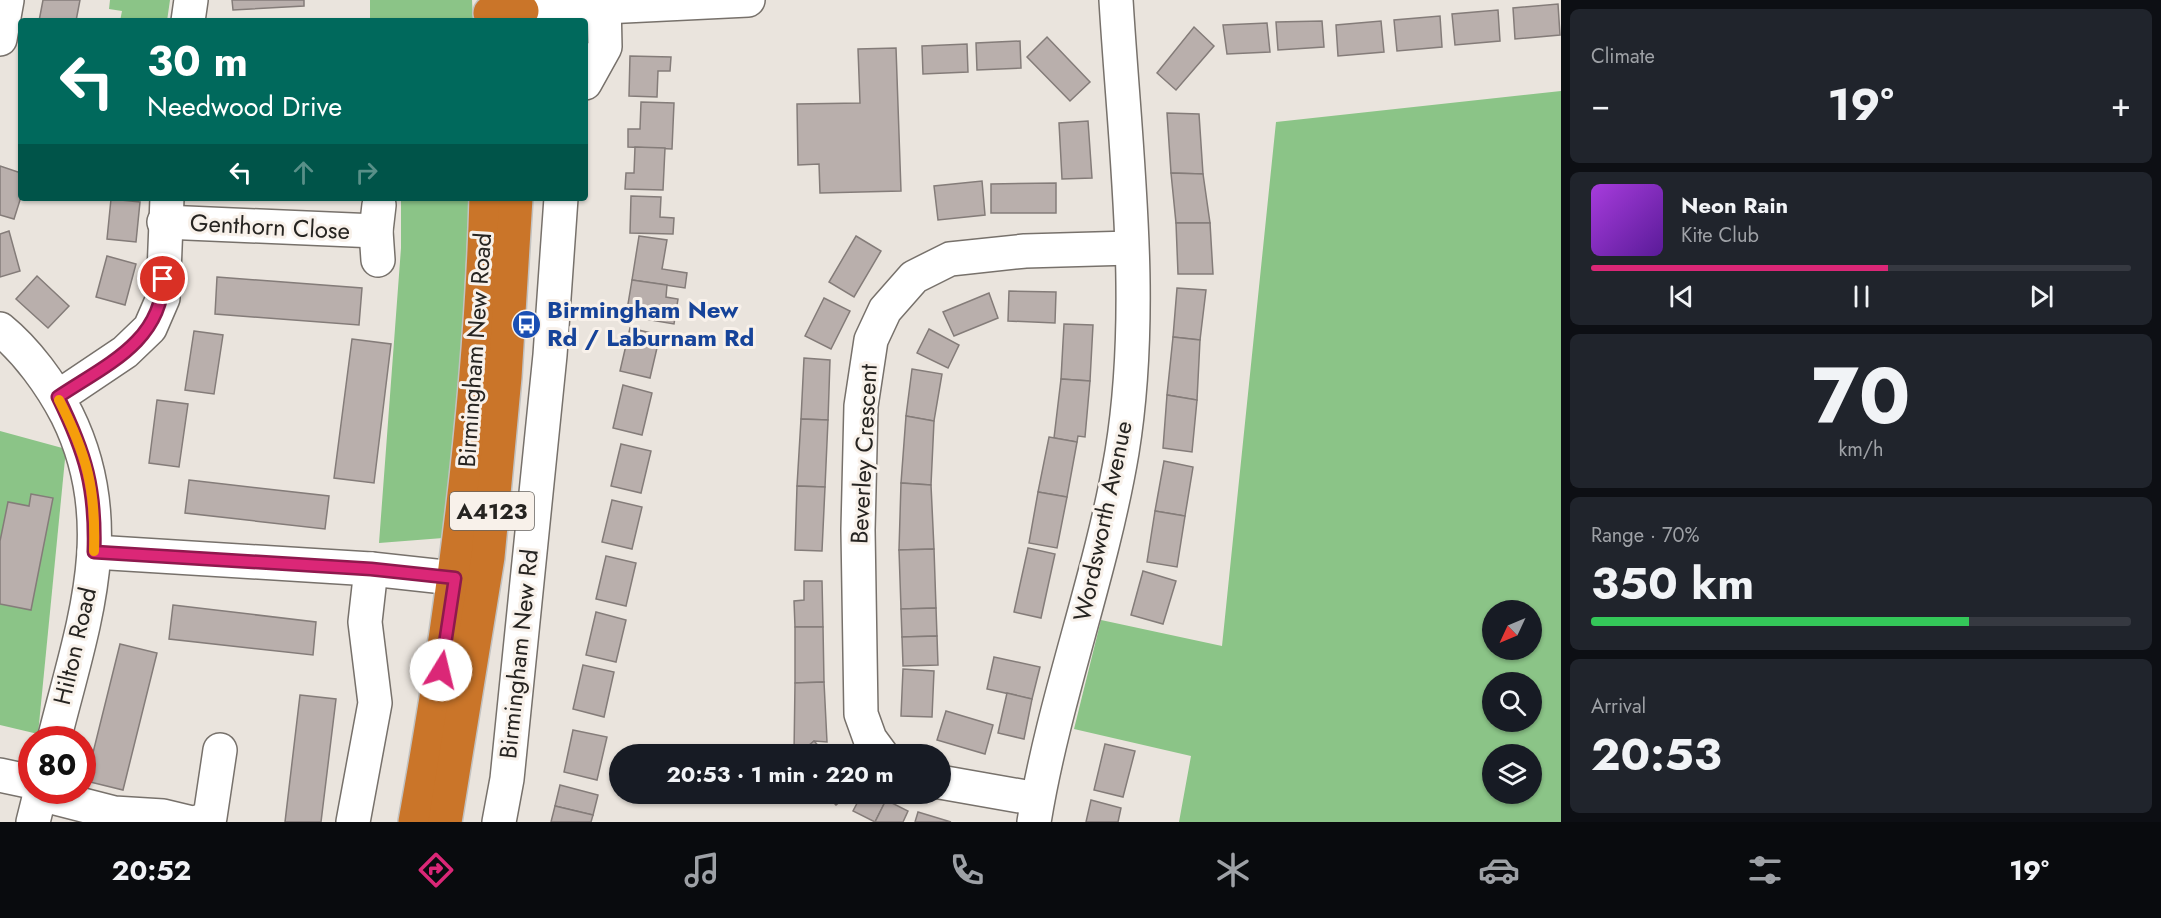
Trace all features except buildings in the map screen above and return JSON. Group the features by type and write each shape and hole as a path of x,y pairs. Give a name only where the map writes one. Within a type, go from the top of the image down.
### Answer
{"highway":[{"path":"490,11 522,11"},
{"name":"Birmingham New Road","path":"445,822 469,579 476,377 486,201"},
{"name":"Birmingham New Road","path":"415,822 469,579 505,377 516,201"}],"street":[{"path":"0,39 7,0"},
{"path":"188,18 191,0"},
{"path":"522,11 604,3 748,0"},
{"name":"Wordsworth Avenue","path":"1036,811 1106,531 1122,451 1131,349 1131,248 1116,0"},
{"path":"588,78 605,47 604,3"},
{"name":"Birmingham New Rd","path":"499,822 507,779 550,355 561,201"},
{"path":"58,397 125,352 150,328 163,298 166,210"},
{"name":"Genthorn Close","path":"166,210 377,232"},
{"name":"Beverley Crescent","path":"874,744 861,714 858,530 861,406 871,340 885,310 914,277 950,259 1025,251 1131,248"},
{"name":"Hilton Road","path":"0,329 36,367 58,397 78,437 91,481 95,512 94,552 87,605 57,726"},
{"path":"94,552 371,569 469,579"},
{"path":"352,822 375,703 365,622 371,569"},
{"path":"198,822 210,817 220,750"},
{"path":"0,775 18,786"},
{"path":"951,785 1036,811"},
{"path":"71,804 114,813 162,816 188,822"}],"green space":[{"path":"110,0 170,0 167,18 121,18 122,11 109,9"},
{"path":"370,0 472,0 473,18 370,18"},
{"path":"1561,91 1561,822 1179,822 1191,756 1074,729 1101,620 1222,646 1276,122"},
{"path":"401,201 469,201 462,341 443,538 379,543 401,248"},
{"path":"0,431 66,449 39,726 18,726 18,729 0,725"}],"slow traffic":[{"path":"59,400 78,437 91,481 95,512 94,551"}],"place":[{"name":"Birmingham New Rd / Laburnam Rd","path":"526,324"}],"route":[{"path":"163,279 163,298 150,328 125,352 58,397 78,437 91,481 95,512 94,552 371,569 455,578 441,670"}]}
